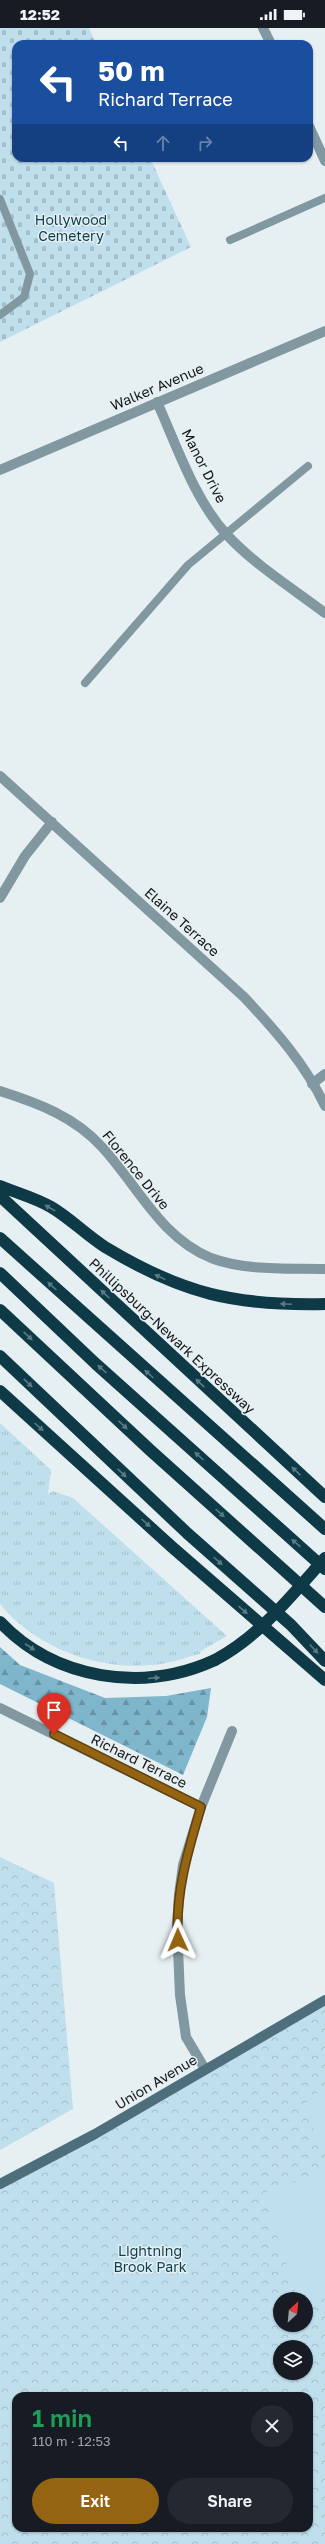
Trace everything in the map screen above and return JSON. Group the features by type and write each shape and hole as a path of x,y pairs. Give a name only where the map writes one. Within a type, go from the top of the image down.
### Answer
{"highway":[{"path":"0,1186 51,1207 110,1250 164,1279 226,1299 257,1303 325,1304"},
{"name":"Phillipsburg-Newark Expressway","path":"0,1196 325,1497"},
{"path":"0,1238 325,1529"},
{"path":"0,1274 134,1397 325,1568"},
{"path":"0,1310 150,1450 325,1606"},
{"path":"0,1356 187,1533 291,1625 325,1661"},
{"path":"0,1391 190,1563 325,1680"},
{"path":"0,1622 14,1636 39,1654 67,1666 96,1675 127,1679 158,1678 186,1671 215,1660 240,1646 260,1630 325,1558"}],"street":[{"path":"263,28 269,40"},
{"path":"313,135 325,161"},
{"name":"Walker Avenue","path":"0,470 325,331"},
{"name":"Manor Drive","path":"157,402 202,501 227,534 254,559 325,613"},
{"name":"Elaine Terrace","path":"0,776 244,997 273,1028 312,1084 325,1106"},
{"path":"0,898 25,856 52,822"},
{"path":"312,1084 325,1074"},
{"name":"Florence Drive","path":"0,1091 51,1109 81,1127 102,1147 166,1228 185,1245 212,1258 249,1266 325,1270"},
{"name":"Richard Terrace","path":"0,1708 201,1807"},
{"path":"205,2069 186,2037 180,1995 177,1926 184,1865 201,1807 232,1731"},
{"name":"Union Avenue","path":"0,2184 95,2134 325,2000"}],"lane":[{"path":"230,240 325,198"},
{"path":"0,199 30,274 24,297 0,315"},
{"path":"85,683 188,565 308,466"}],"green space":[{"name":"Hollywood Cemetery","path":"0,28 89,28 94,40 12,40 12,162 152,162 191,247 0,342"},
{"path":"0,1423 51,1470 48,1494 53,1491 73,1498 227,1636 199,1652 202,1653 164,1663 130,1666 108,1664 68,1652 49,1644 14,1619 0,1604"},
{"path":"0,1647 20,1665 105,1698 166,1696 211,1688 207,1717 183,1775 0,1684"},
{"path":"0,1857 54,1883 73,2109 0,2150"},
{"name":"Lightning Brook Park","path":"325,2000 325,2544 0,2544 0,2183"},
{"path":"325,2086 325,2148 301,2108"},
{"path":"325,2172 325,2299 313,2302 313,2292 296,2292 263,2193"}],"route":[{"path":"54,1734 201,1807 184,1865 179,1895 177,1926 178,1940"}]}
